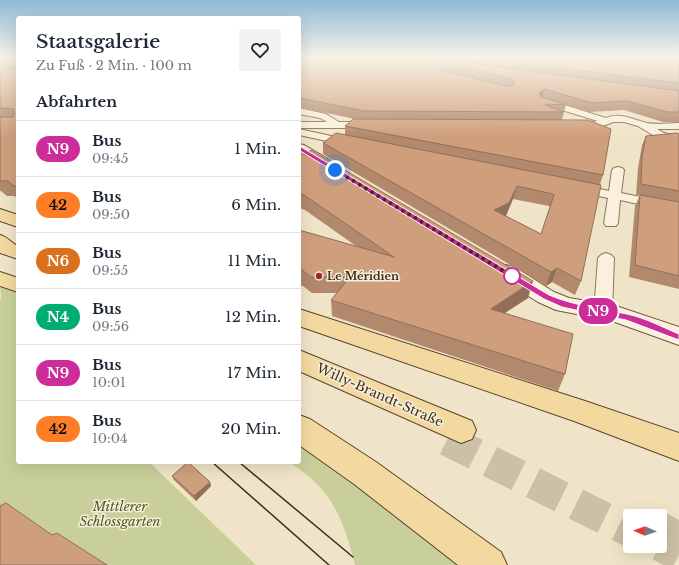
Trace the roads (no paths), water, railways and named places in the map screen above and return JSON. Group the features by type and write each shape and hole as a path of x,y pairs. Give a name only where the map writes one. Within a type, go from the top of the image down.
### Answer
{"main road":[{"path":"0,215 16,220"},
{"path":"0,241 7,249 16,252"},
{"path":"0,255 16,261"},
{"path":"0,279 16,284"},
{"path":"301,318 361,340 505,386 679,447"},
{"name":"Willy-Brandt-Straße","path":"301,361 454,435 301,373"},
{"path":"301,429 365,473 488,565"}],"street":[{"path":"542,102 606,121 625,120 645,126 660,135 679,140"},
{"path":"301,111 323,116 338,125"},
{"path":"569,126 592,126 606,121"},
{"path":"301,125 378,126"},
{"path":"645,126 679,126"},
{"path":"301,132 364,146"},
{"path":"301,149 348,178"},
{"path":"611,224 618,170"},
{"path":"568,186 679,209"},
{"path":"603,312 606,258"},
{"path":"489,262 546,297 564,305 627,317 679,336"}],"tunnel":[{"path":"447,440 623,528"},
{"path":"667,532 679,538"},
{"path":"667,549 679,555"}],"tram line":[{"path":"214,464 329,565"},
{"path":"241,464 353,557"}],"place":[{"name":"Le Méridien","path":"319,276"}],"park label":[{"name":"Mittlerer Schlossgarten","path":"120,514"}]}
